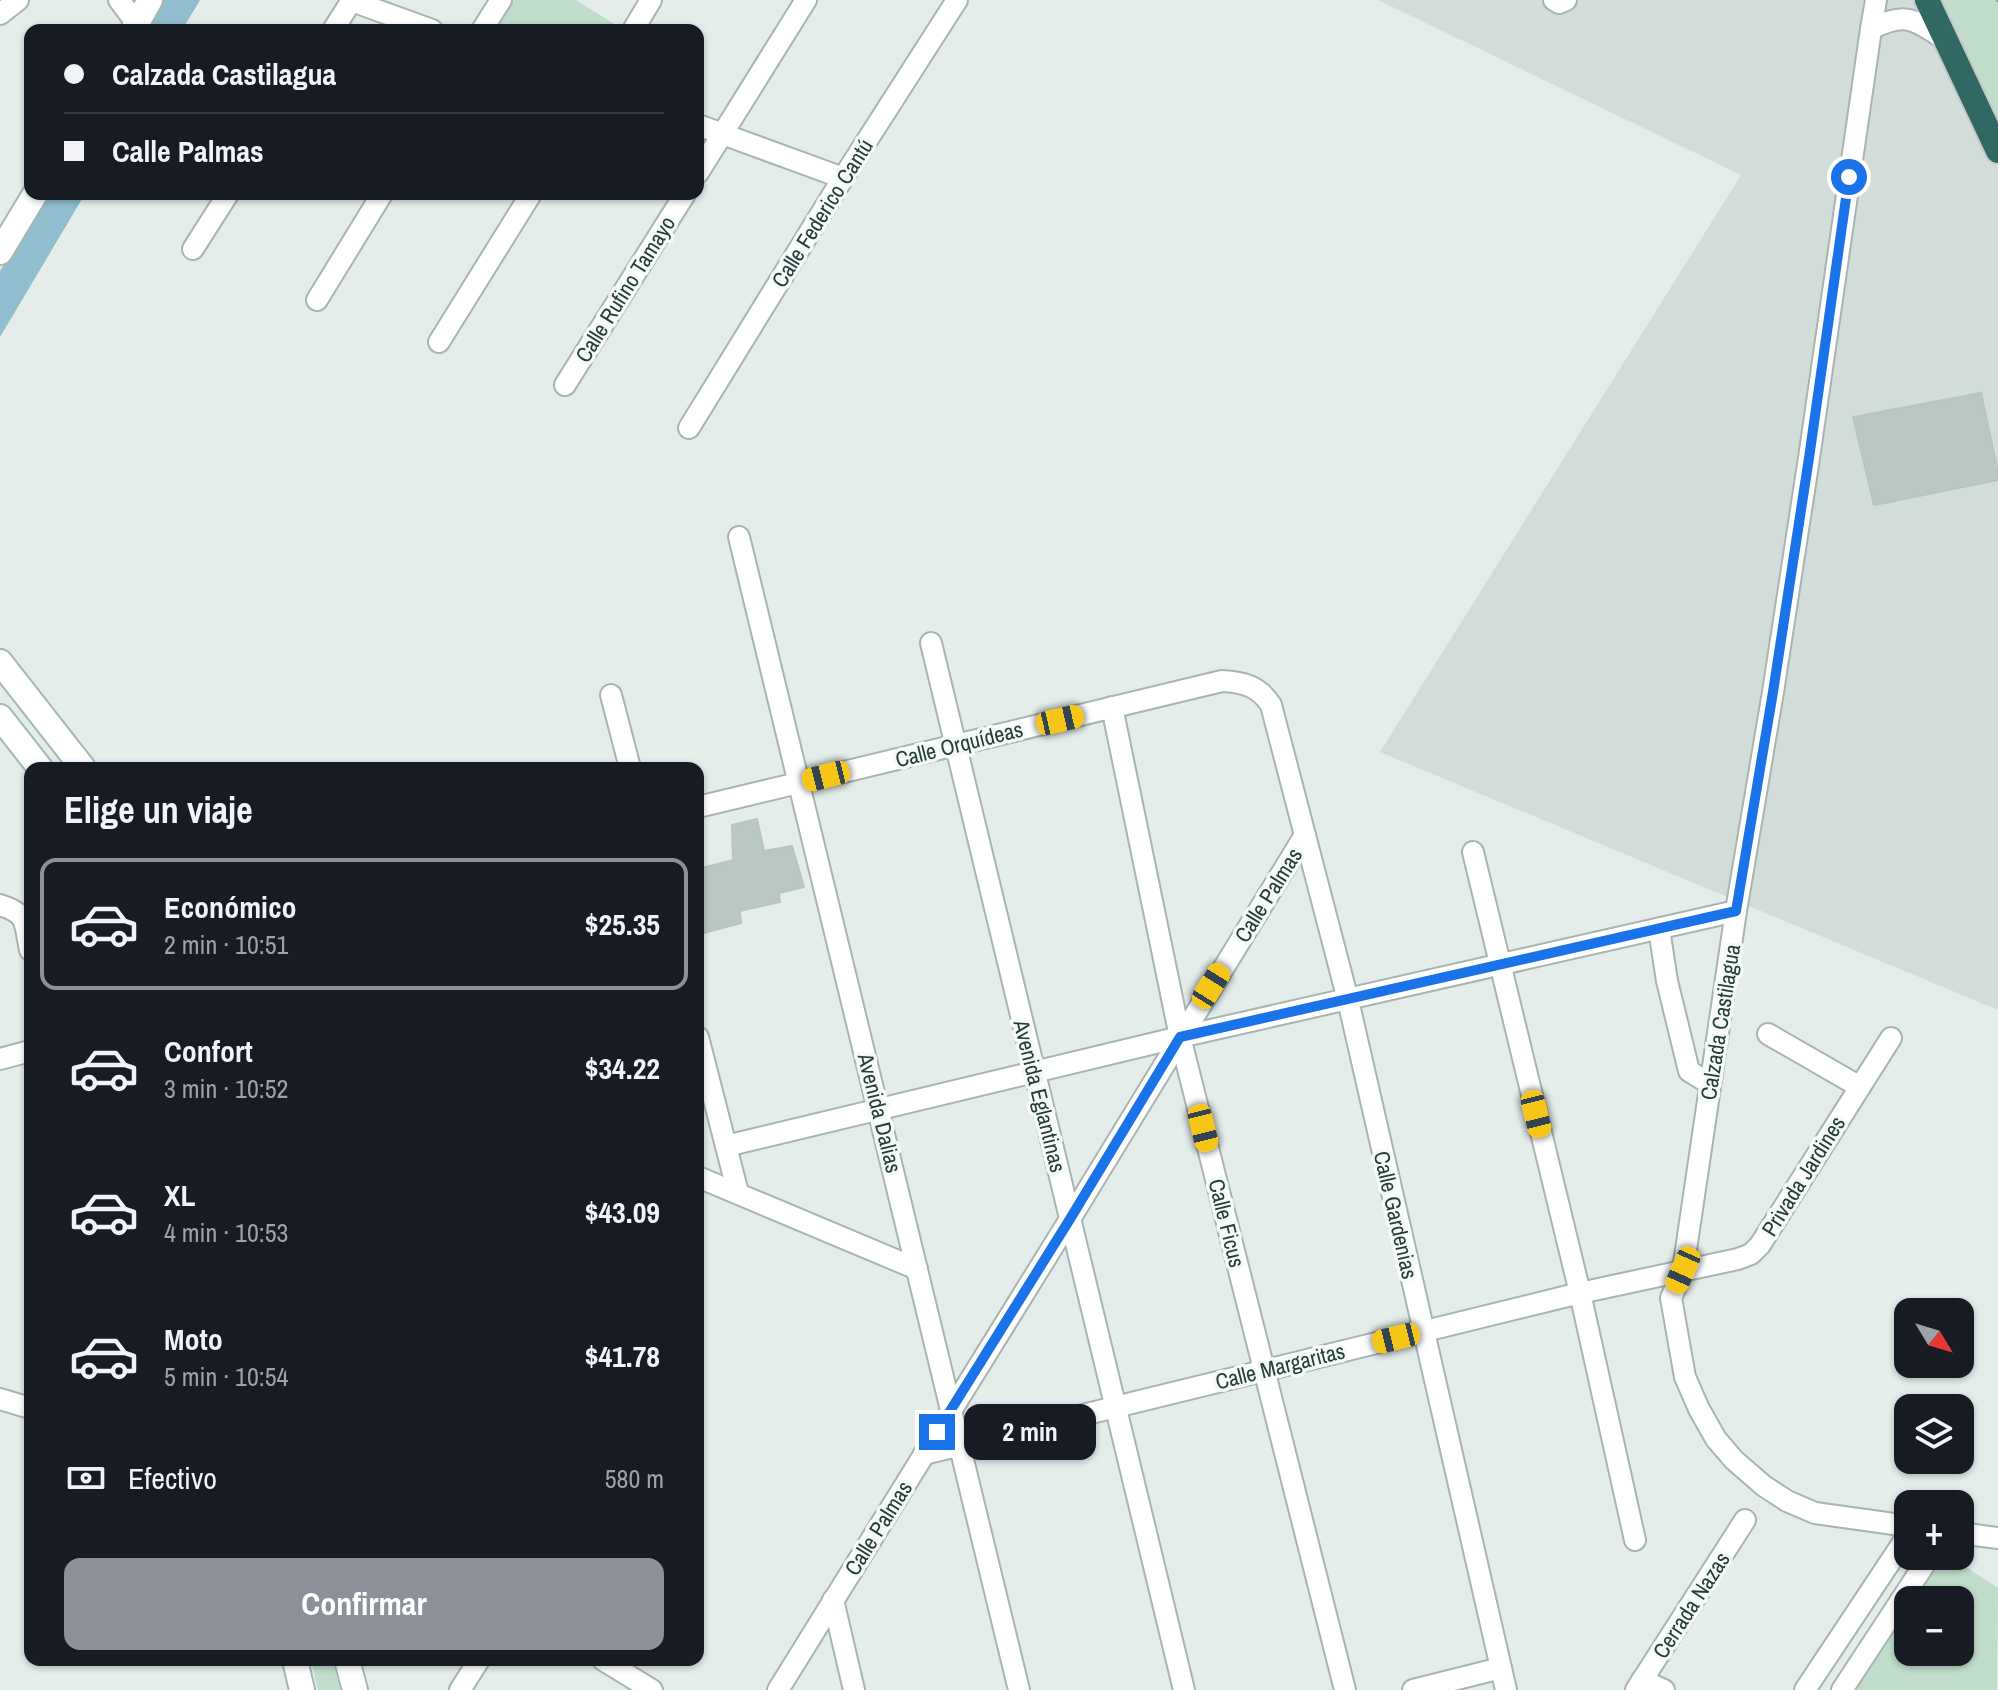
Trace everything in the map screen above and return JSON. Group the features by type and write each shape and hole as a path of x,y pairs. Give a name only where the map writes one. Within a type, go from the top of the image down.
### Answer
{"highway":[{"path":"1927,0 1998,151"}],"street":[{"path":"0,14 18,0"},
{"path":"119,0 133,24"},
{"path":"137,24 150,0"},
{"path":"337,24 352,0 416,24"},
{"path":"486,24 501,0"},
{"path":"637,24 651,0"},
{"path":"704,164 806,0"},
{"name":"Calle Federico Cantú","path":"689,428 957,0"},
{"name":"Calzada Castilagua","path":"1876,0 1809,458 1736,911 1683,1270 1671,1298 1685,1377 1710,1429 1734,1460 1787,1501 1815,1513 1894,1524"},
{"path":"1871,29 1898,18 1920,24 1946,40"},
{"path":"704,127 843,178"},
{"path":"0,252 31,200"},
{"path":"193,249 224,200"},
{"path":"317,300 378,200"},
{"path":"439,342 527,200"},
{"name":"Calle Rufino Tamayo","path":"565,385 681,200"},
{"name":"Avenida Dalias","path":"739,537 1019,1690"},
{"name":"Avenida Eglantinas","path":"931,643 1184,1690"},
{"path":"0,662 78,762"},
{"name":"Calle Orquídeas","path":"704,806 1222,681 1252,686 1264,694"},
{"name":"Calle Gardenias","path":"1264,694 1271,705 1348,1000 1506,1690"},
{"path":"611,695 628,762"},
{"name":"Calle Ficus","path":"1112,707 1180,1037 1345,1690"},
{"path":"0,717 35,762"},
{"name":"Calle Palmas","path":"778,1690 1305,835"},
{"path":"1473,852 1580,1293 1635,1540"},
{"path":"0,905 16,910 24,924"},
{"path":"726,1146 1180,1037 1736,911"},
{"path":"1659,929 1667,981 1689,1071 1710,1084"},
{"path":"1768,1034 1860,1087"},
{"name":"Privada Jardines","path":"1683,1270 1738,1259 1751,1254 1760,1245 1891,1038"},
{"path":"0,1059 24,1053"},
{"path":"704,1060 738,1193"},
{"path":"704,1179 917,1269"},
{"name":"Calle Margaritas","path":"924,1454 1683,1270"},
{"path":"0,1399 24,1406"},
{"name":"Cerrada Nazas","path":"1639,1685 1745,1520"},
{"path":"1974,1535 1998,1538"},
{"path":"1805,1690 1894,1556"},
{"path":"1842,1690 1921,1570"},
{"path":"833,1600 854,1690"},
{"path":"296,1666 302,1690"},
{"path":"349,1666 355,1690"},
{"path":"460,1690 475,1666"},
{"path":"608,1666 624,1683 652,1690"},
{"path":"1413,1690 1501,1668"},
{"path":"1639,1685 1664,1690"}],"shaded area":[{"path":"1378,0 1998,0 1998,1010 1380,752 1741,175"}],"green space":[{"path":"505,0 576,0 614,24 491,24"},
{"path":"1929,0 1998,0 1998,146"},
{"path":"1930,1570 1970,1570 1998,1588 1997,1690 1848,1690 1894,1619 1894,1666 1974,1666 1974,1586 1916,1586"},
{"path":"312,1666 334,1666 340,1690 318,1690"}],"water":[{"path":"160,0 200,0 186,24 146,24"},
{"path":"42,200 81,200 0,337 0,271"}],"building":[{"path":"1981,393 1998,480 1874,505 1853,417"},
{"path":"757,819 764,851 792,846 804,887 779,893 780,902 740,911 741,923 704,933 704,867 733,860 732,825"}],"route":[{"path":"937,1432 1180,1037 1736,911 1773,692 1849,177"}]}
